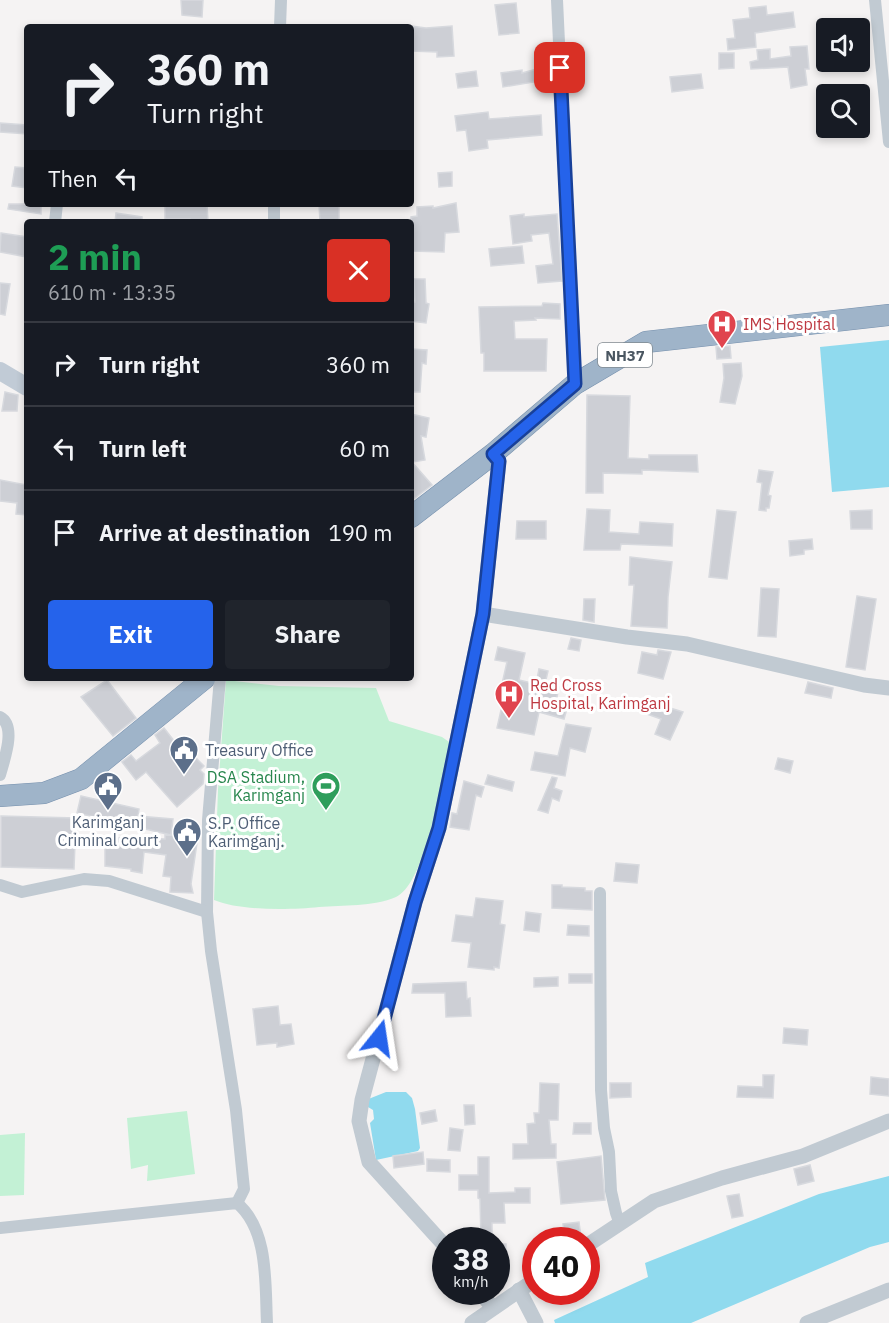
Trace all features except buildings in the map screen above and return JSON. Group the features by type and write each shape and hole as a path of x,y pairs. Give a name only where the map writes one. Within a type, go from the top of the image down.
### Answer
{"highway":[{"name":"NH37","path":"414,515 493,454 575,384 646,342 889,315"},
{"path":"0,796 44,793 81,779 201,681"}],"main road":[{"path":"0,372 24,385"}],"street":[{"path":"280,24 281,0"},
{"path":"557,0 575,384"},
{"path":"874,0 889,142"},
{"path":"432,1232 369,1162 359,1121 362,1100 415,902 439,828 483,614 499,461 493,454"},
{"path":"483,614 627,637 687,644 864,685 889,688"},
{"path":"220,681 208,820 207,912 237,1122 244,1189 237,1203"},
{"path":"0,717 8,726 8,741 0,775"},
{"path":"0,885 22,892 84,879 109,881 207,912"},
{"path":"600,893 601,1090 604,1128 609,1152 611,1191 615,1213 620,1224"},
{"path":"600,1237 654,1201 722,1178 803,1156 889,1121"},
{"path":"0,1228 237,1203 245,1210 260,1238 267,1323"},
{"path":"472,1323 522,1288"},
{"path":"519,1290 536,1323"},
{"path":"807,1323 889,1290"}],"green space":[{"name":"DSA Stadium, Karimganj","path":"226,681 279,686 376,688 389,721 442,737 452,744 431,828 416,872 407,888 396,897 368,904 280,909 251,908 214,900 218,790"},
{"path":"187,1111 195,1174 147,1181 148,1165 131,1169 127,1118"},
{"path":"25,1133 24,1195 0,1196 0,1135"}],"water":[{"path":"889,340 889,487 832,492 820,347"},
{"path":"386,1092 406,1092 412,1098 420,1148 418,1151 376,1160 370,1123 374,1119 373,1110 368,1107 366,1100"},
{"path":"889,1176 889,1242 870,1247 691,1323 555,1323 554,1320 587,1305 600,1305 600,1299 648,1277 645,1263 819,1194"}],"place":[{"name":"IMS Hospital","path":"722,350"},
{"name":"Red Cross Hospital, Karimganj","path":"509,720"},
{"name":"Treasury Office","path":"184,776"},
{"name":"Karimganj Criminal court","path":"108,812"},
{"name":"DSA Stadium, Karimganj","path":"326,812"},
{"name":"S.P. Office Karimganj.","path":"187,858"}],"route":[{"path":"379,1038 415,902 439,828 483,614 499,461 493,454 575,384 560,68"}]}
